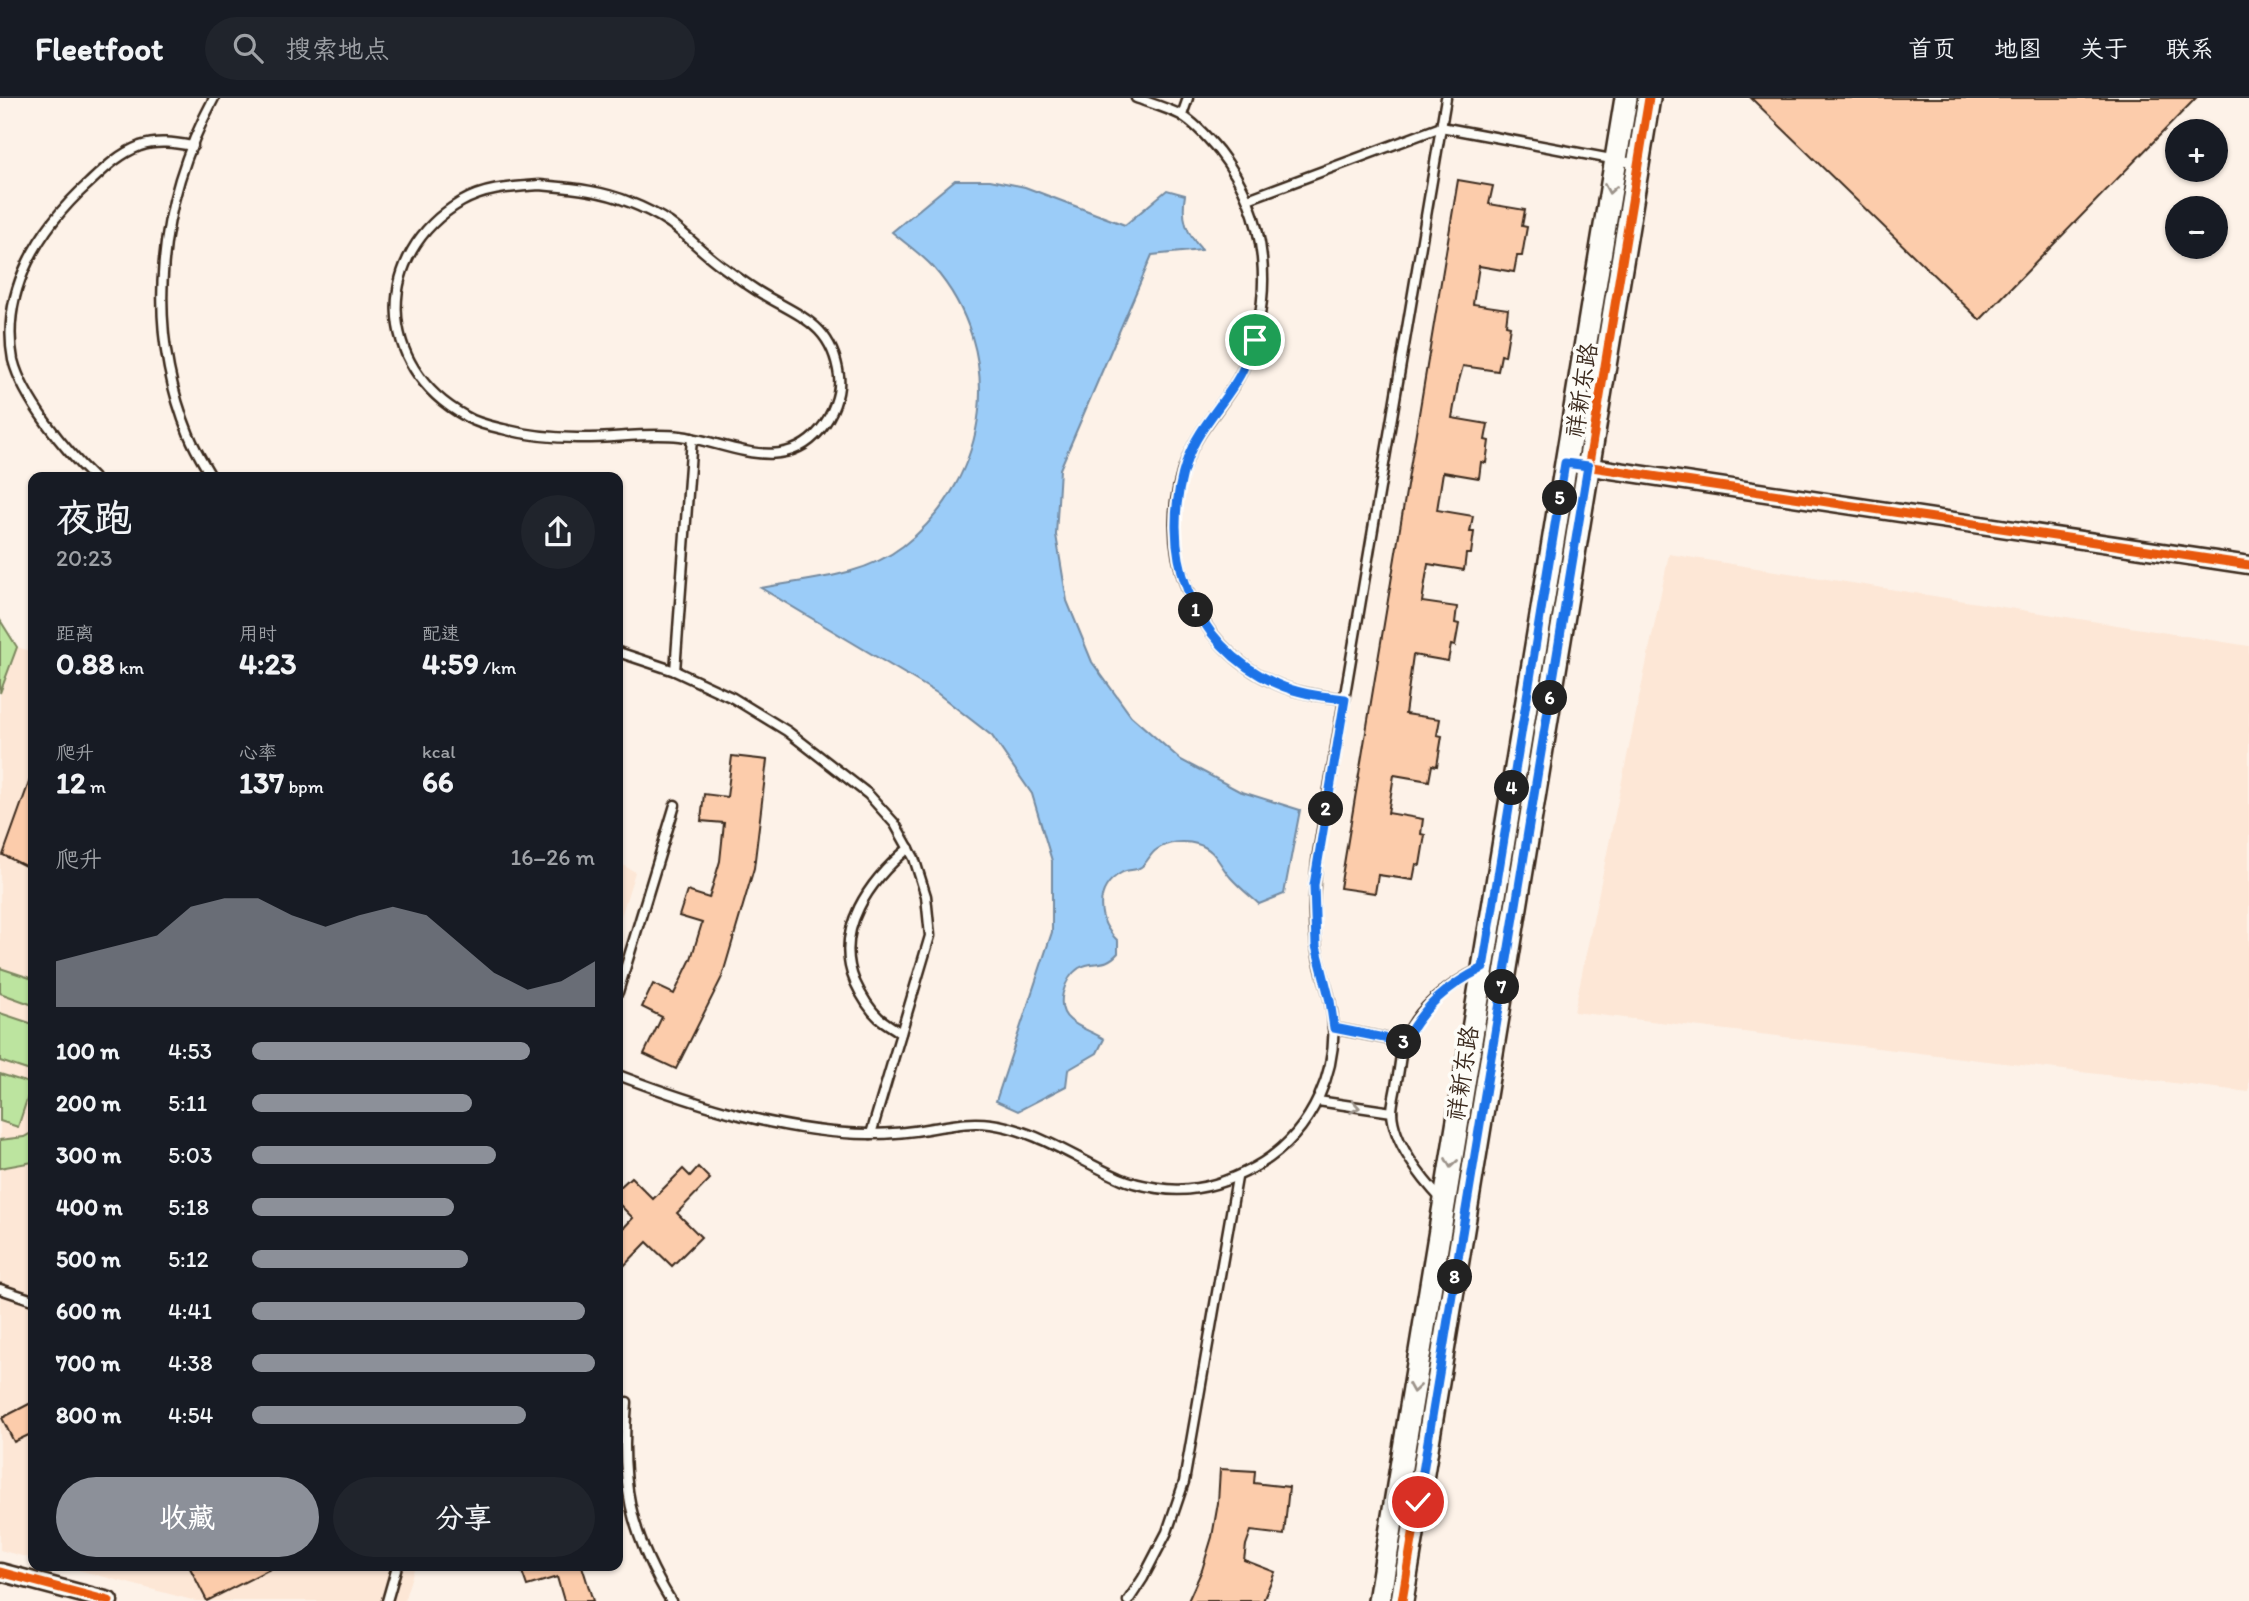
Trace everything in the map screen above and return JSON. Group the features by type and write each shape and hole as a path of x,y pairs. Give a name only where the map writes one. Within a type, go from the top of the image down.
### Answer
{"street":[{"name":"祥新东路","path":"1379,1601 1626,98"},
{"name":"祥新东路","path":"1402,1601 1649,98"},
{"path":"1565,463 2249,565"},
{"path":"0,1572 109,1601"}],"lane":[{"path":"209,472 189,436 170,377 161,316 163,255 175,194 214,98"},
{"path":"1136,98 1182,115 1216,148 1231,167 1248,199 1259,233 1264,269 1262,305 1255,340 1241,373 1202,429 1188,457 1179,487 1174,519 1176,553 1185,586 1200,617 1221,645 1238,660 1277,684 1310,695 1345,699"},
{"path":"1182,115 1188,98"},
{"path":"623,1077 667,1094 740,1115 816,1130 871,1134 930,1129 960,1123 990,1124 1019,1131 1125,1180 1162,1188 1200,1188 1237,1178 1269,1159 1297,1133 1318,1101 1332,1053 1334,1028 1316,946 1314,885 1446,98"},
{"path":"1248,199 1441,127 1638,164"},
{"path":"88,472 27,394 13,360 9,325 15,289 35,244 64,205 120,155 143,145 168,142 193,146"},
{"path":"539,185 584,189 628,201 669,222 711,259 757,291 806,317 825,335 836,358 839,383 834,408 820,430 799,446 775,454 749,454 692,438 655,433 578,439 523,434 468,418 444,403 423,383 408,359 399,332 396,303 400,275 414,245 436,220 463,201 494,189 539,185"},
{"path":"675,671 692,438"},
{"path":"623,654 675,671 733,698 787,731 868,794 895,824 909,848 926,896 930,936 871,1134"},
{"path":"623,976 675,805"},
{"path":"901,1032 878,1017 861,996 850,971 848,944 855,916 868,889 886,867 909,848"},
{"path":"1444,1202 1417,1171 1406,1152 1392,1112 1404,1042 1413,1026 1436,997 1466,976 1483,968"},
{"path":"1334,1028 1404,1042"},
{"path":"1318,1101 1392,1112"},
{"path":"1128,1601 1167,1532 1184,1482 1237,1178"},
{"path":"0,1289 28,1298"},
{"path":"627,1402 623,1447 627,1491 637,1534 655,1575 671,1601"},
{"path":"387,1601 396,1571"}],"shaded area":[{"path":"1669,554 2249,646 2249,1092 1574,1012"},
{"path":"17,647 28,650 28,1558 0,1550 0,693"},
{"path":"623,865 635,872 623,910"},
{"path":"82,1571 413,1571 404,1601 196,1601"}],"green space":[{"path":"0,620 17,647 0,693"},
{"path":"0,968 28,977 28,1003 0,993"},
{"path":"0,1013 28,1022 28,1070 0,1061"},
{"path":"0,1074 28,1083 28,1096 18,1127 0,1121"},
{"path":"28,1135 28,1163 0,1168 0,1140"}],"water":[{"path":"955,180 990,180 1025,187 1125,225 1167,190 1185,195 1186,225 1202,250 1152,255 1060,469 1056,535 1067,601 1092,662 1131,716 1181,760 1239,791 1300,810 1284,894 1259,904 1231,878 1209,850 1187,842 1160,847 1141,867 1123,872 1112,880 1102,896 1101,906 1106,924 1118,941 1118,953 1108,961 1079,968 1065,985 1062,1000 1065,1014 1070,1020 1104,1039 1097,1053 1068,1070 1066,1086 1018,1111 996,1101 1052,932 1052,861 1032,794 992,736 937,693 761,588 853,571 887,556 903,546 933,518 955,486 971,450 979,413 979,374 972,336 957,300 933,267 892,232"}],"building":[{"path":"1751,98 2196,98 2176,119 2165,119 2165,130 1980,320"},
{"path":"1458,180 1493,186 1489,204 1525,210 1522,226 1527,227 1522,256 1517,256 1514,272 1479,266 1473,304 1508,309 1506,325 1510,326 1505,356 1501,355 1498,371 1463,366 1458,384 1452,418 1488,424 1485,440 1489,441 1486,463 1481,462 1479,478 1443,472 1437,510 1473,516 1470,532 1474,532 1471,554 1466,554 1464,570 1428,564 1422,602 1457,607 1455,623 1459,624 1455,646 1451,645 1448,661 1413,655 1405,714 1440,719 1437,735 1442,736 1437,766 1432,765 1429,781 1394,775 1388,813 1423,819 1421,834 1425,835 1420,865 1416,864 1413,880 1378,875 1375,893 1340,888"},
{"path":"732,756 767,760 754,868 722,977 676,1069 644,1054 662,1017 642,1007 653,984 674,994 691,959 702,923 679,916 687,891 709,898 720,861 724,823 701,821 704,794 727,797"},
{"path":"28,785 28,868 3,855"},
{"path":"698,1167 710,1179 677,1213 701,1237 672,1266 647,1242 623,1267 623,1229 633,1218 623,1208 623,1184 631,1177 653,1199 683,1169 690,1176"},
{"path":"28,1405 28,1435 14,1442 2,1418"},
{"path":"1220,1469 1255,1471 1254,1483 1289,1487 1284,1535 1251,1531 1246,1545 1244,1560 1275,1572 1263,1601 1188,1601 1202,1570 1212,1537"},
{"path":"192,1571 266,1571 207,1601"},
{"path":"522,1571 584,1571 593,1601 564,1601 557,1577 527,1586"}],"cycle path":[{"path":"1402,1601 1649,98"},
{"path":"1565,463 2249,565"},
{"path":"0,1572 109,1601"}],"route":[{"path":"1255,340 1241,373 1202,429 1188,457 1179,487 1174,519 1176,553 1185,586 1200,617 1221,645 1247,667 1277,684 1310,695 1345,699 1314,885 1316,946 1334,1028 1404,1042 1436,997 1466,976 1483,968 1565,463 1588,466 1418,1502"}]}
